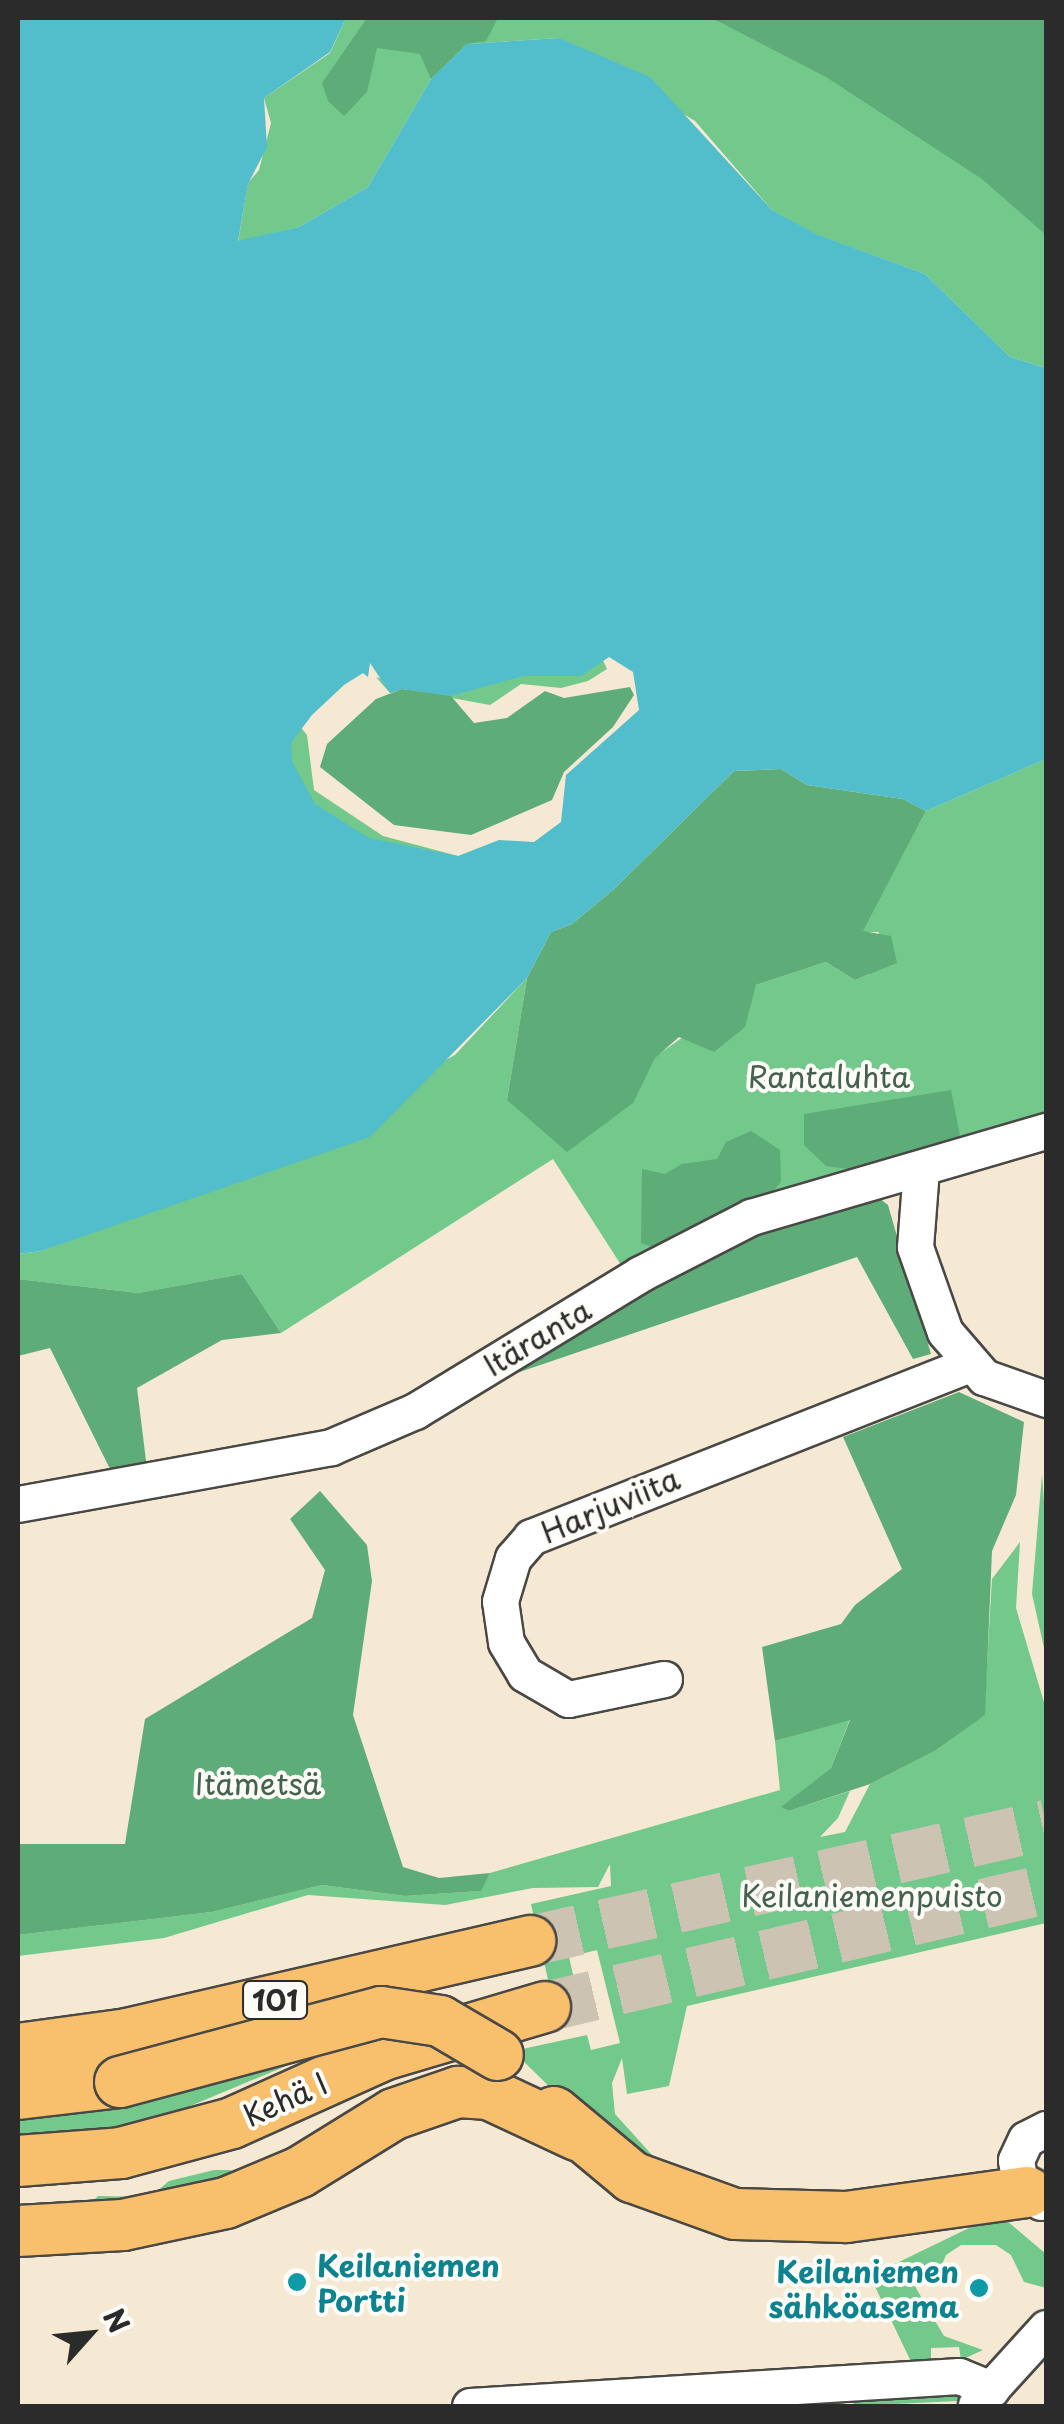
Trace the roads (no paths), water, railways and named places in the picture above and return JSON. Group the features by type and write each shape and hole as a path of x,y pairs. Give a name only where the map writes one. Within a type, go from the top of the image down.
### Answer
{"highway":[{"name":"101","path":"18,2049 127,2034 530,1940"},
{"name":"Kehä I","path":"18,2161 121,2153 232,2123 382,2055 544,2007"},
{"path":"18,2094 120,2082 381,2012 440,2021 498,2055 577,2135 632,2177 735,2214 846,2217 1039,2202"},
{"path":"18,2230 124,2225 226,2203 300,2172 394,2114 458,2092 489,2094 577,2135"},
{"path":"18,2186 66,2178 121,2153"}],"street":[{"name":"Itäranta","path":"18,1504 331,1447 415,1410 726,1229 820,1192 921,1170 1046,1131"},
{"path":"921,1170 914,1247 937,1315 968,1365 1012,1390 1046,1399"},
{"name":"Harjuviita","path":"664,1679 568,1699 525,1674 506,1642 500,1600 508,1569 530,1537 968,1365"},
{"path":"1039,2202 1016,2172 1020,2149 1046,2129"},
{"path":"470,2406 959,2376 983,2398 1046,2328"}],"water":[{"path":"18,18 346,18 330,52 264,98 267,147 248,184 238,241 299,227 368,187 431,79 467,44 559,38 650,77 772,210 816,234 925,274 1010,357 1046,368 1046,759 926,811 903,799 807,785 781,769 734,771 614,889 572,924 551,932 527,978 370,1137 41,1251 18,1254","holes":["609,657 633,672 639,710 566,775 561,822 534,842 499,840 458,856 369,838 315,804 292,761 291,743 312,715 344,685 363,673 368,677 370,663 390,693 403,689 451,696 523,676 581,676"]}],"tunnel":[{"path":"530,1941 1046,1825"},
{"path":"545,2007 1046,1889"}],"place":[{"name":"Keilaniemen Portti","path":"297,2282"},
{"name":"Keilaniemen sähköasema","path":"979,2288"}],"park label":[{"name":"Rantaluhta","path":"829,1076"},
{"name":"Itämetsä","path":"258,1783"},
{"name":"Keilaniemenpuisto","path":"872,1895"}]}
